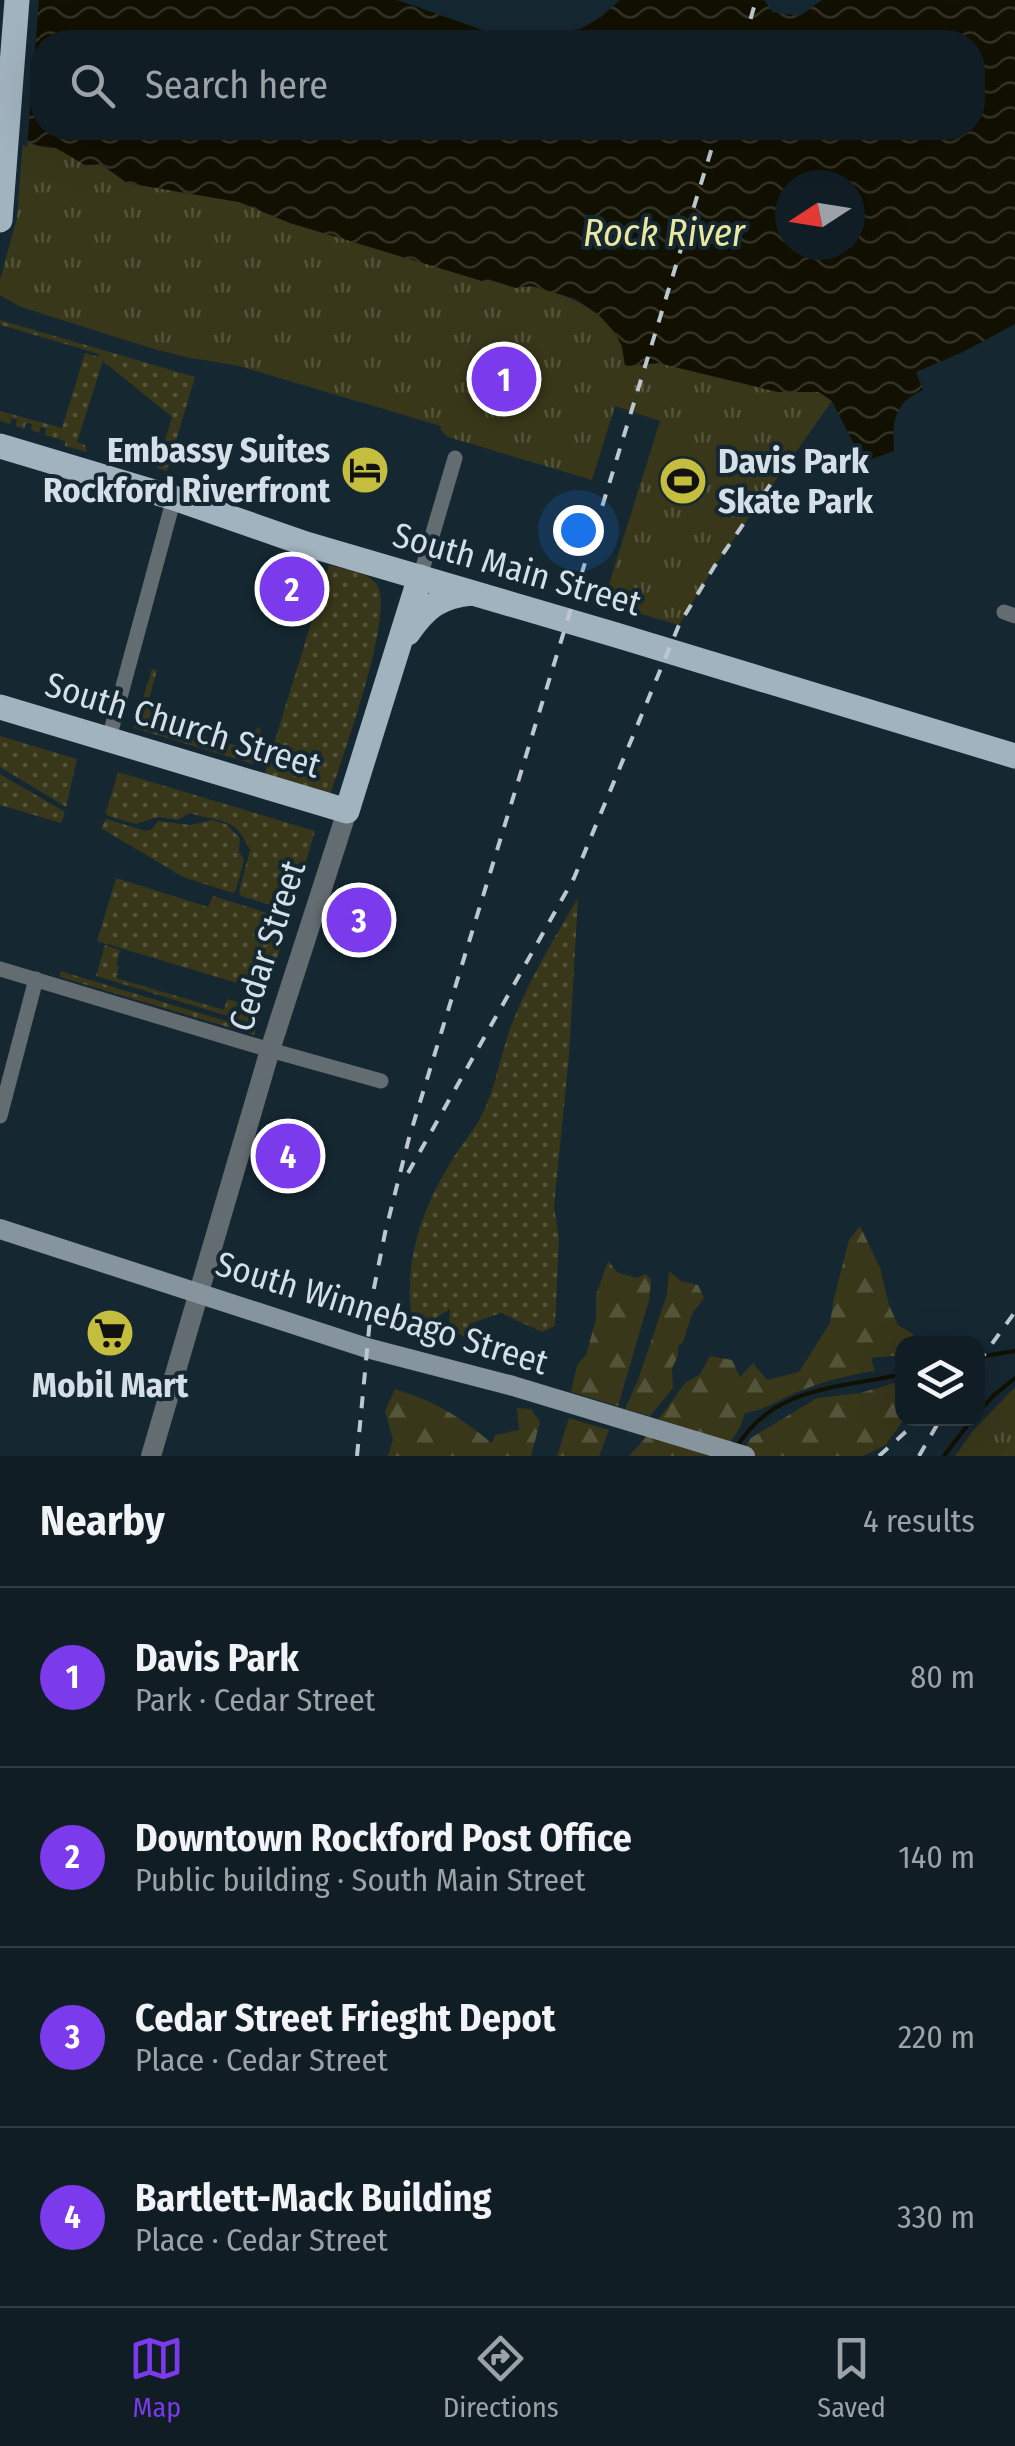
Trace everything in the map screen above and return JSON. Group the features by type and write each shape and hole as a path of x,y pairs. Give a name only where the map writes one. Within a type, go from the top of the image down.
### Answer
{"main road":[{"path":"0,220 17,0"},
{"name":"South Main Street","path":"0,446 174,498 306,544 1015,756"},
{"name":"Cedar Street","path":"346,811 420,576"},
{"path":"399,646 432,606 444,598 472,592"},
{"name":"South Church Street","path":"0,707 346,811"},
{"name":"South Winnebago Street","path":"0,1229 367,1348 513,1386 745,1456"}],"street":[{"name":"Cedar Street","path":"420,576 456,458"},
{"path":"109,738 174,498"},
{"name":"Cedar Street","path":"151,1456 270,1050 346,811"},
{"path":"0,968 381,1081"},
{"path":"0,1116 36,979"}],"green space":[{"path":"23,139 56,148 90,165 101,164 127,183 239,202 290,223 516,288 532,286 562,295 588,308 610,326 624,351 626,366 658,363 778,392 819,392 832,401 714,567 679,625 603,603 660,421 615,406 592,480 448,437 441,426 239,366 154,349 21,307 0,295 0,280 17,218"},
{"path":"0,320 195,377 167,471 157,468 172,417 103,361 77,442 85,445 87,452 45,435 46,428 41,427 39,433 31,430 32,424 26,423 24,429 16,426 17,420 12,418 10,424 0,421 0,411 62,428 85,353 98,357 99,354 1,325"},
{"name":"Davis Park Skate Park","path":"667,449 680,455 713,451 722,467 703,487 707,493 690,511 646,499 659,474 653,469"},
{"path":"329,565 368,577 377,585 381,601 365,687 330,795 264,776"},
{"path":"152,669 157,670 148,703 153,721 245,748 245,736 260,727 253,764 134,728"},
{"path":"0,736 77,759 66,807 0,767"},
{"path":"118,772 315,831 291,911 241,896 250,850 232,825 190,813 178,820 158,817 136,824 108,816"},
{"path":"0,774 65,812 61,823 0,805"},
{"path":"106,819 146,831 158,821 191,825 212,820 226,824 240,838 239,852 244,860 236,890 233,893 183,877 101,828"},
{"path":"116,878 208,907 213,896 289,920 267,992 97,941"},
{"path":"578,898 569,1055 554,1206 559,1240 555,1326 542,1332 501,1313 469,1324 467,1339 449,1327 450,1309 414,1331 410,1286 422,1222 440,1181 481,1117 517,1012"},
{"path":"105,945 120,950 116,978 224,1010 227,999 262,1009 257,1025 96,976"},
{"path":"60,971 256,1030 254,1035 60,977"},
{"path":"860,1226 880,1268 898,1325 913,1334 895,1336 895,1356 871,1358 875,1371 816,1385 745,1413 722,1456 629,1456 685,1383 700,1374 710,1356 732,1360 740,1377 753,1363 767,1380 799,1372 830,1323 849,1240"},
{"path":"608,1261 617,1272 636,1278 646,1274 651,1280 649,1300 618,1406 571,1392 577,1365 586,1355 596,1319 596,1295"},
{"path":"669,1271 681,1281 698,1285 704,1298 678,1346 672,1368 673,1388 650,1416 625,1409 667,1294"},
{"path":"895,1383 895,1426 899,1426 886,1445 863,1456 740,1456 751,1438 817,1398 860,1393"},
{"path":"1015,1387 1015,1456 955,1456 978,1426 985,1426 985,1418"},
{"path":"395,1389 446,1411 492,1443 495,1435 519,1430 517,1408 531,1409 540,1422 531,1456 388,1456 393,1440 385,1411"},
{"path":"569,1418 609,1430 599,1456 557,1456"}],"water":[{"name":"Rock River","path":"0,0 397,0 483,30 30,30 30,140 985,140 985,30 572,30 601,17 620,0 761,0 772,12 800,16 822,0 1015,0 1015,324 916,372 923,390 906,401 897,414 894,451 863,462 832,401 819,392 778,392 658,363 625,366 616,334 599,315 576,299 532,286 516,288 488,279 482,281 290,223 239,202 127,183 101,164 85,165 56,148 35,145 0,129"}],"pier":[{"path":"0,0 39,0 37,30 30,30 27,147 0,134"}],"waterway":[{"path":"985,1356 1015,1351"},
{"path":"736,1448 751,1427 789,1401 832,1387 895,1375"},
{"path":"985,1405 1015,1378"},
{"path":"944,1456 967,1426"}],"railway":[{"path":"747,30 756,0"},
{"path":"357,1456 372,1298 409,1138 714,140"},
{"path":"408,1173 574,878 679,625 785,463"},
{"path":"985,1353 1015,1312"},
{"path":"879,1456 912,1426"},
{"path":"919,1456 936,1426"}],"place":[{"name":"Davis Park","path":"504,379"},
{"name":"Embassy Suites Rockford Riverfront","path":"365,470"},
{"name":"Davis Park Skate Park","path":"683,481"},
{"name":"Downtown Rockford Post Office","path":"292,589"},
{"name":"Cedar Street Frieght Depot","path":"359,920"},
{"name":"Bartlett-Mack Building","path":"288,1156"},
{"name":"Mobil Mart","path":"110,1333"}]}
